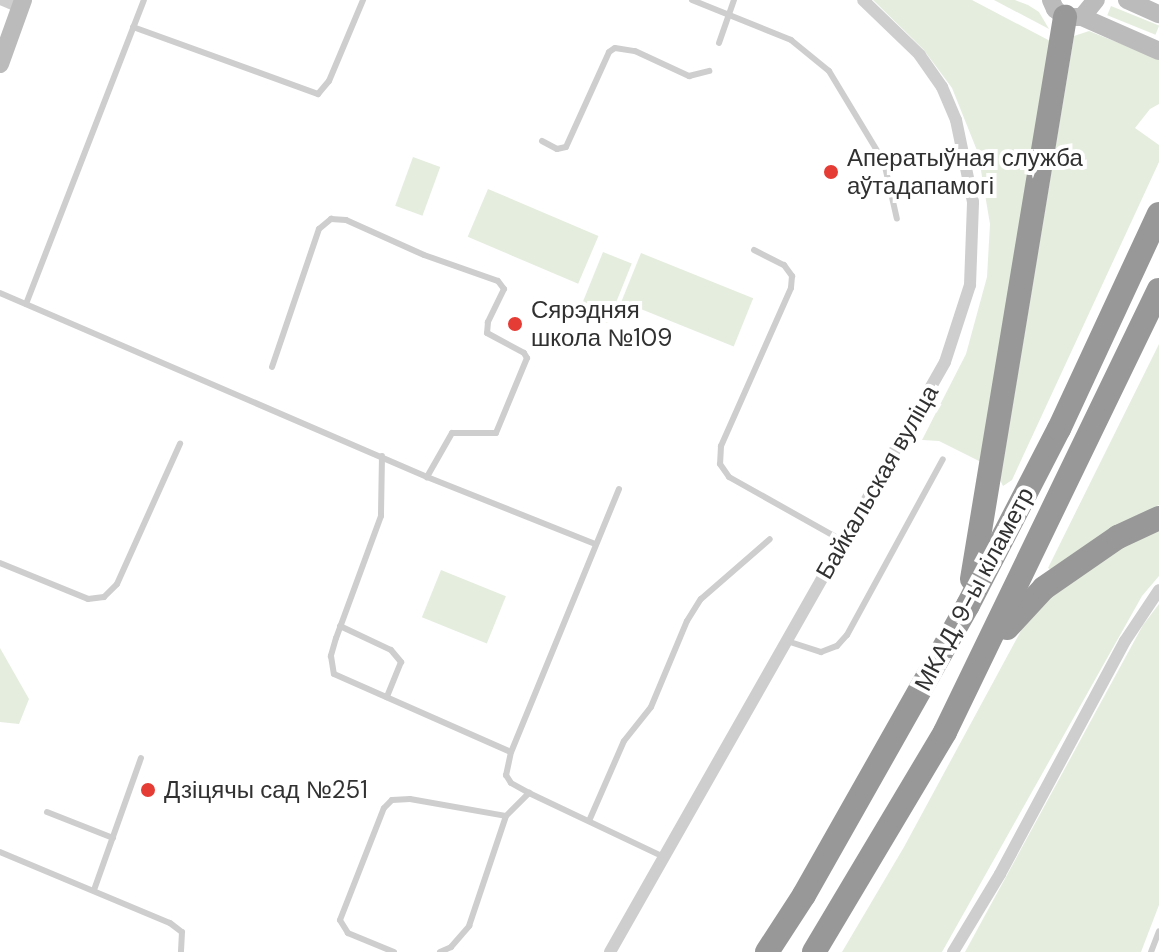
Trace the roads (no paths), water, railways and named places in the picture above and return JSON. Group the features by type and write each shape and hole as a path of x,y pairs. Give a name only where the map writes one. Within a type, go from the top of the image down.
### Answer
{"highway":[{"path":"968,605 1059,8"},
{"name":"МКАД, 9-ы кіламетр","path":"767,952 804,895 968,605 1059,429 1159,214"},
{"name":"МКАД, 9-ы кіламетр","path":"814,952 945,732 989,647 1159,290"},
{"path":"989,647 1044,588 1118,537 1159,518"}],"main road":[{"path":"1059,8 1096,0"},
{"path":"1127,0 1159,14"},
{"path":"0,64 25,3"},
{"path":"1059,8 1159,51"}],"street":[{"path":"3,0 25,3"},
{"name":"Байкальская вуліца","path":"610,952 945,362 970,285 974,241 973,202 956,120 942,87 920,55 863,0"},
{"path":"953,952 1000,874 1125,641 1159,590"}],"lane":[{"path":"26,304 144,0"},
{"path":"133,27 318,94 329,81 363,0"},
{"path":"692,0 791,40 829,71 884,162 897,219"},
{"path":"719,43 734,0"},
{"path":"542,141 557,149 566,147 603,64 615,48 635,51 689,76 709,71"},
{"path":"272,367 319,229 331,219 346,220 424,255 498,281 504,289 488,322 487,333 524,353 527,358 496,433 452,433 427,477"},
{"path":"754,250 784,265 792,276 791,288 721,446 720,464 729,477 843,541"},
{"path":"0,293 427,477 595,544"},
{"path":"0,563 88,599 104,597 117,584 180,444"},
{"path":"382,456 381,516 331,656 334,674 511,752"},
{"path":"787,641 821,652 837,646 847,635 943,459"},
{"path":"619,489 511,752 506,775 511,783 529,793 664,857"},
{"path":"589,821 624,741 651,707 687,621 701,599 770,539"},
{"path":"340,626 391,650 401,662 387,697"},
{"path":"94,890 141,758"},
{"path":"440,952 451,947 469,926 506,816 529,793"},
{"path":"394,952 348,933 340,920 384,808 392,800 410,799 506,816"},
{"path":"47,812 113,838"},
{"path":"0,852 170,923 182,932 181,952"},
{"path":"1151,952 1159,931"}],"place":[{"name":"Аператыўная служба аўтадапамогі","path":"831,172"},
{"name":"Сярэдняя школа №109","path":"515,324"},
{"name":"Дзіцячы сад №251","path":"148,790"}]}
